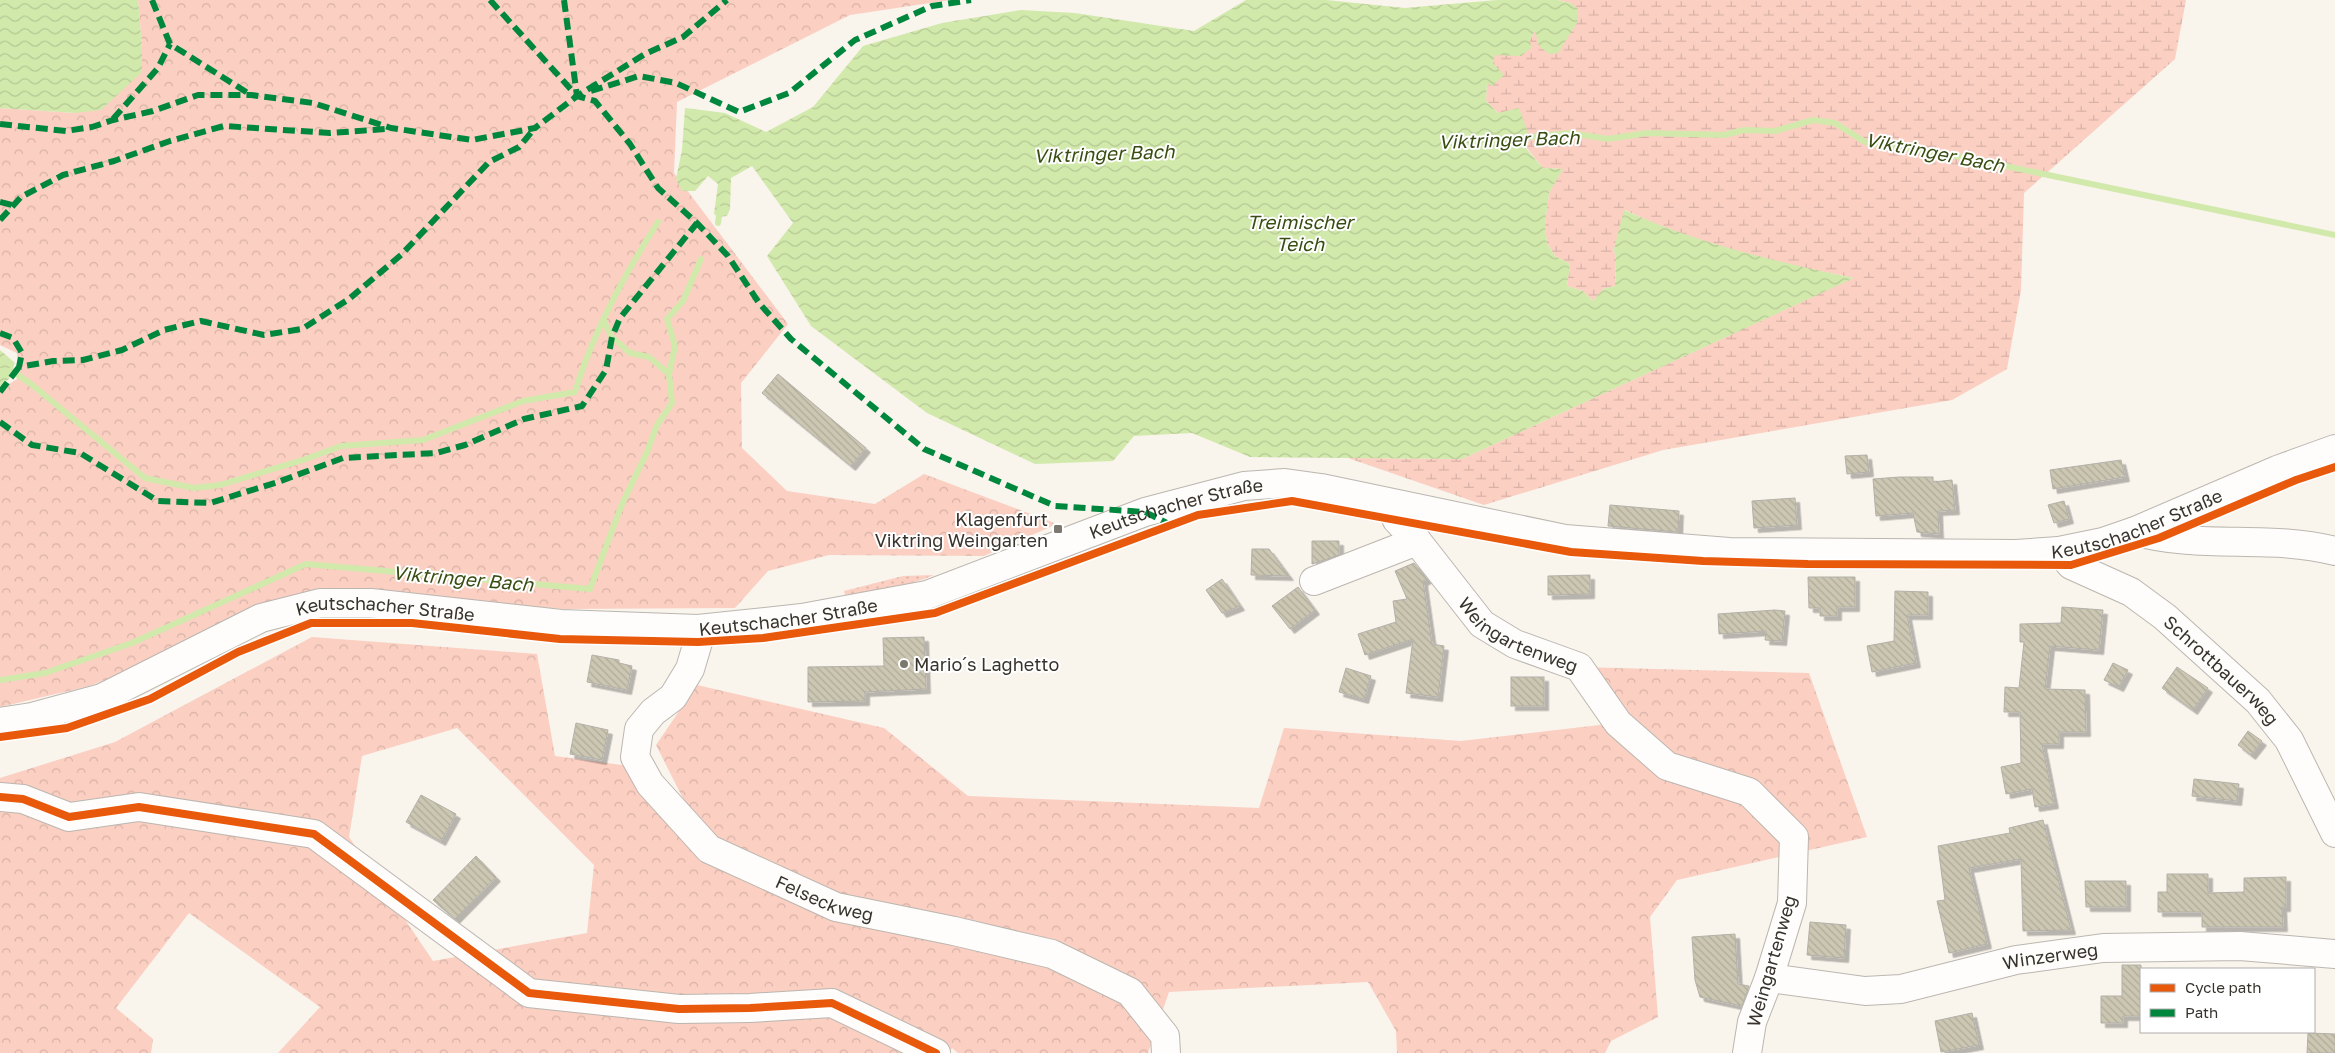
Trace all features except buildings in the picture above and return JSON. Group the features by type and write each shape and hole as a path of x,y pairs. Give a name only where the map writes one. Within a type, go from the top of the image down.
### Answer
{"street":[{"name":"Keutschacher Straße","path":"0,722 32,717 102,698 261,618 320,603 371,603 561,624 698,629 802,618 927,595 1145,512 1244,486 1285,484 1321,488 1402,507 1565,539 1729,552 2016,554 2059,551 2104,542 2135,531 2277,470 2335,449"},
{"name":"Weingartenweg","path":"1402,507 1397,520 1417,541 1482,624 1516,644 1579,666 1618,723 1667,766 1749,792 1794,837 1792,903 1769,978 1752,1022 1747,1053"},
{"path":"2135,531 2159,538 2296,545 2335,551"},
{"path":"1314,581 1417,541"},
{"name":"Schrottbauerweg","path":"2059,551 2071,565 2131,592 2165,617 2258,701 2289,740 2335,834"},
{"name":"Felseckweg","path":"698,629 698,642 690,669 673,697 653,712 639,729 635,757 650,784 709,849 836,907 954,930 1052,954 1130,992 1165,1036 1166,1053"},
{"path":"0,797 23,799 69,817 139,807 314,834 529,993 679,1009 750,1008 832,1003 936,1053"},
{"name":"Winzerweg","path":"1769,978 1865,991 1901,989 2016,960 2103,948 2240,946 2335,954"}],"green space":[{"path":"138,0 950,0 850,15 677,102 674,173 788,324 741,383 742,448 787,491 875,504 924,474 1057,524 984,556 829,555 768,571 735,608 564,609 328,591 90,686 0,707 0,390 17,379 17,353 0,345 0,108 75,113 142,72"},
{"path":"1557,0 2186,0 2175,59 2024,193 2021,290 2007,369 1952,400 1663,450 1484,505 1348,458 1462,459 1853,278 1754,257 1668,230 1625,210 1614,249 1616,260 1615,286 1603,289 1593,301 1583,291 1567,286 1570,264 1555,256 1547,243 1545,224 1549,193 1562,169 1543,168 1486,101 1487,82 1495,54 1530,40 1535,31 1571,3"},
{"path":"934,575 912,583 879,591 845,595 844,591 903,576"},
{"path":"312,637 537,654 555,756 629,766 708,848 656,745 697,685 884,728 968,796 1259,808 1284,728 1461,741 1617,723 1579,667 1809,673 1867,837 1677,880 1650,917 1658,1017 1611,1041 1605,1053 1397,1053 1396,1031 1368,982 1169,992 1148,1053 958,1053 952,1048 949,1053 278,1053 320,1007 189,913 116,1008 153,1039 151,1053 0,1053 0,778 115,742","holes":["457,728 594,865 587,933 433,961 349,837 362,756"]}],"water":[{"path":"0,0 138,0 142,72 101,110 75,113 0,108"},
{"name":"Treimischer Teich","path":"1246,0 1326,0 1405,8 1497,0 1557,0 1571,3 1578,9 1577,23 1558,53 1549,54 1539,46 1535,31 1530,40 1531,48 1521,56 1495,55 1493,63 1504,75 1492,86 1487,83 1486,101 1498,113 1519,108 1530,138 1524,146 1543,168 1563,169 1549,193 1545,224 1547,243 1555,256 1570,264 1567,286 1583,291 1593,301 1603,289 1615,286 1616,260 1614,249 1624,210 1680,233 1709,242 1766,258 1854,278 1462,459 1250,457 1192,433 1134,436 1113,461 1035,464 927,413 811,326 767,256 793,223 752,166 731,178 730,209 727,216 718,217 714,214 718,184 708,176 695,191 682,191 676,179 682,150 685,108 725,113 766,132 813,107 863,46 942,23 1021,10 1075,13 1194,31"},
{"path":"0,350 15,363 9,379 0,386"}],"waterway":[{"name":"Viktringer Bach","path":"1522,138 1570,133 1608,139 1647,133 1724,135 1744,130 1775,131 1813,120 1835,123 1865,142 1962,157 2335,235"},
{"name":"Viktringer Bach","path":"718,223 720,209"},
{"path":"0,371 12,371 31,384 145,478 194,488 220,485 306,459 341,446 423,440 523,401 575,392 582,370 610,304 658,222"},
{"name":"Viktringer Bach","path":"0,680 45,673 132,643 306,564 590,589 622,504 647,452 657,425 672,403 669,374 675,346 667,319 683,301 701,259"},
{"path":"603,320 612,337 630,353 649,357 669,374"}],"marked path":[{"path":"152,0 170,44 251,95"},
{"path":"490,0 577,96 595,101 630,144 658,188 697,223 728,256 759,303 791,339 924,449 1055,506 1145,512 1171,525"},
{"path":"564,0 577,96"},
{"path":"0,124 66,131 92,127 153,111 198,95 251,95 313,103 391,128 472,140 535,128 577,96 645,54 683,37 727,0"},
{"path":"591,91 639,76 676,83 739,112 789,93 855,40 932,6 971,0"},
{"path":"113,119 158,68 170,44"},
{"path":"0,220 21,197 63,175 224,126 330,133 386,129"},
{"path":"0,333 13,338 22,353 19,367 53,361 83,360 122,350 164,330 201,321 264,335 302,329 349,299 401,255 489,162 519,147 535,128"},
{"path":"0,202 12,205"},
{"path":"0,422 32,445 80,453 158,501 210,503 278,482 343,458 436,453 465,445 524,419 582,406 606,370 612,337 620,318 697,223"},
{"path":"0,392 19,367"}],"cycle path":[{"path":"0,737 67,728 150,699 238,652 311,623 412,623 560,639 698,642 763,638 935,613 1198,515 1292,501 1571,552 1703,561 1808,564 2071,565 2159,538 2296,480 2335,467"},
{"path":"0,797 23,799 69,817 139,807 314,834 529,993 679,1009 750,1008 832,1003 936,1053"}],"place":[{"name":"Klagenfurt Viktring Weingarten","path":"1058,529"},
{"name":"Mario´s Laghetto","path":"904,664"}]}
